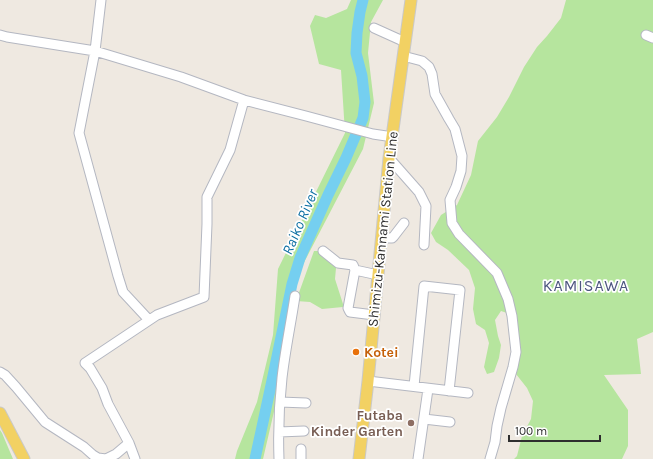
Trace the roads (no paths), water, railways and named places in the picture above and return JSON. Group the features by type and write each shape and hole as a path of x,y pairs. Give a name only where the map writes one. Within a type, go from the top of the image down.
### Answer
{"main road":[{"name":"Shimizu-Kannami Station Line","path":"359,459 368,381 389,158 411,0"},
{"path":"0,413 24,459"}],"street":[{"path":"102,0 95,51 79,133 123,292 149,320"},
{"path":"374,28 405,42"},
{"path":"0,35 95,51 181,77 244,100 373,134 393,136"},
{"path":"403,56 422,61 429,67 432,74 435,94 455,129 462,156 461,171 450,200 452,223 459,234 497,273 508,299 512,316 516,352 501,408 495,442 490,459"},
{"path":"135,459 129,443 102,388 90,368 85,363 157,315 204,297 207,197 230,150 244,100"},
{"path":"389,158 419,192 426,206 424,245"},
{"path":"382,238 392,238 404,224"},
{"path":"323,251 338,263 353,265 355,270 348,308 350,312 374,314"},
{"path":"355,270 378,275"},
{"path":"414,386 424,286 460,290 449,391"},
{"path":"279,459 282,377 295,296"},
{"path":"0,372 16,386 45,422 84,447 98,458 106,459 116,454 129,443"},
{"path":"368,381 468,393"},
{"path":"418,459 428,389"},
{"path":"280,402 306,403"},
{"path":"424,419 450,422"},
{"path":"279,432 304,431"},
{"path":"301,449 301,459"}],"waterway":[{"name":"Raiko River","path":"255,459 292,284 300,258 363,118 365,102 362,76 356,53 357,33 363,0"}],"place":[{"name":"Kotei","path":"356,352"},
{"name":"Futaba Kinder Garten","path":"411,423"}],"district":[{"name":"KAMISAWA","path":"586,285"}]}
